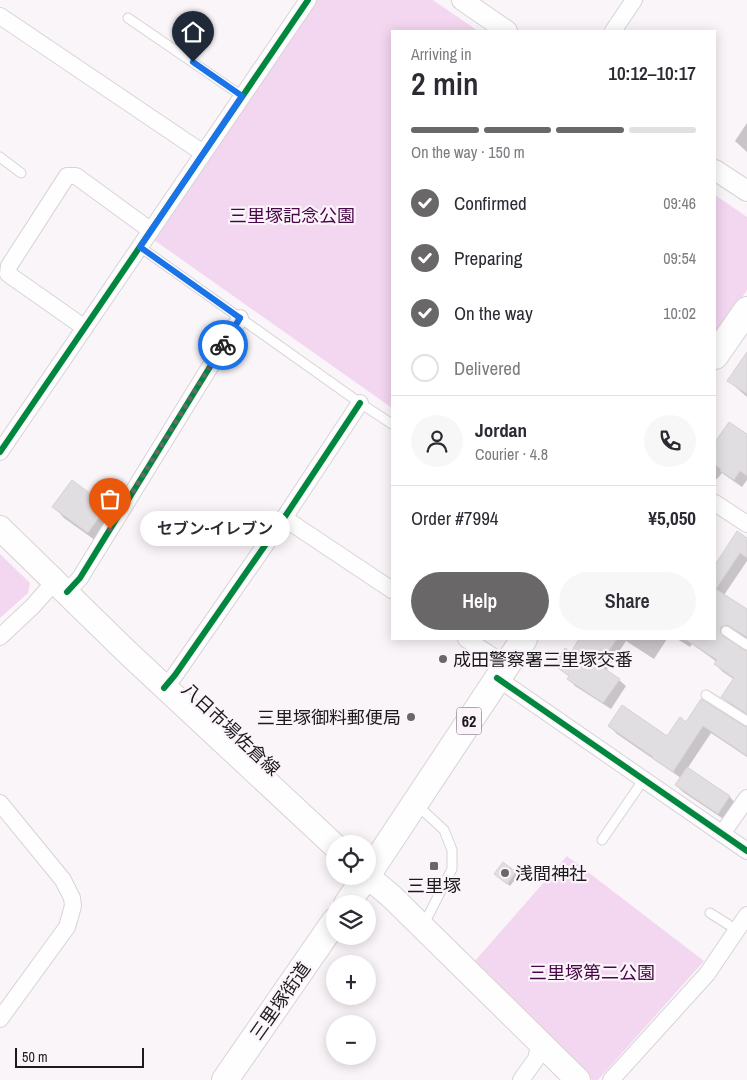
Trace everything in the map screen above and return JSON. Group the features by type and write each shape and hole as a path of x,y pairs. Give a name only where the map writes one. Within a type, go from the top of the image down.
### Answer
{"main road":[{"path":"716,355 745,319"},
{"name":"八日市場佐倉線","path":"0,528 164,688 326,838"},
{"name":"62","path":"376,861 523,640"},
{"path":"376,883 578,1080"},
{"name":"三里塚街道","path":"225,1080 326,934"}],"street":[{"path":"0,452 308,0"},
{"path":"462,0 507,30"},
{"path":"614,30 634,0"},
{"path":"0,16 202,153"},
{"path":"716,171 747,191"},
{"path":"85,328 8,274 9,266 67,176 76,176 150,230"},
{"path":"0,637 33,606 61,587 80,578 240,318"},
{"path":"164,688 181,667 284,518 360,403"},
{"path":"716,503 747,524"},
{"path":"284,518 391,589"},
{"path":"467,640 502,672 644,779 747,851"},
{"path":"722,834 747,798"},
{"path":"0,802 63,880 72,898 73,906 67,926 0,1019"},
{"path":"611,1080 707,974 747,915"},
{"path":"521,1080 536,1059 540,1042"}],"lane":[{"path":"128,18 242,96"},
{"path":"0,157 21,172"},
{"path":"140,247 391,423"},
{"path":"726,631 747,645"},
{"path":"706,696 747,721"},
{"path":"602,840 644,779"},
{"path":"414,803 444,830 452,850 452,869 423,927"},
{"path":"710,913 737,930"}],"green space":[{"name":"三里塚記念公園","path":"317,0 433,0 477,30 391,30 391,407 154,240"},
{"path":"716,196 747,217 747,290 716,336"},
{"path":"0,554 30,583 28,593 0,618"},
{"name":"三里塚第二公園","path":"567,856 704,961 598,1080 592,1080 473,963"}],"building":[{"path":"747,352 747,394 727,381"},
{"path":"729,422 747,434 747,476 740,471 734,480 720,471 721,469 716,466 716,441"},
{"path":"72,480 107,506 88,533 52,507"},
{"path":"737,531 747,538 747,558 740,553 716,589 716,563"},
{"path":"716,589 747,609 747,637 727,625 721,627 720,631 723,636 747,651 747,714 721,697 734,678 714,664 717,660 687,640 716,640"},
{"path":"578,640 616,640 599,665 620,679 603,703 567,679 569,676 554,665 565,648 571,652"},
{"path":"701,699 747,727 747,756 703,726 673,772 608,726 622,705 667,736 680,717 686,722"},
{"path":"687,767 730,796 718,814 675,785"},
{"path":"503,862 516,872 507,884 494,874"}],"cycle path":[{"path":"0,452 308,0"},
{"path":"67,592 80,578 240,318"},
{"path":"164,688 284,518 360,403"},
{"path":"497,678 747,851"}],"way so far":[{"path":"110,529 223,345"}],"place":[{"name":"セブン-イレブン","path":"110,529"},
{"name":"成田警察署三里塚交番","path":"443,659"},
{"name":"三里塚御料郵便局","path":"411,717"},
{"name":"三里塚","path":"434,866"},
{"name":"浅間神社","path":"505,873"}],"route":[{"path":"193,62 242,96 140,247 240,318 223,345"}]}
